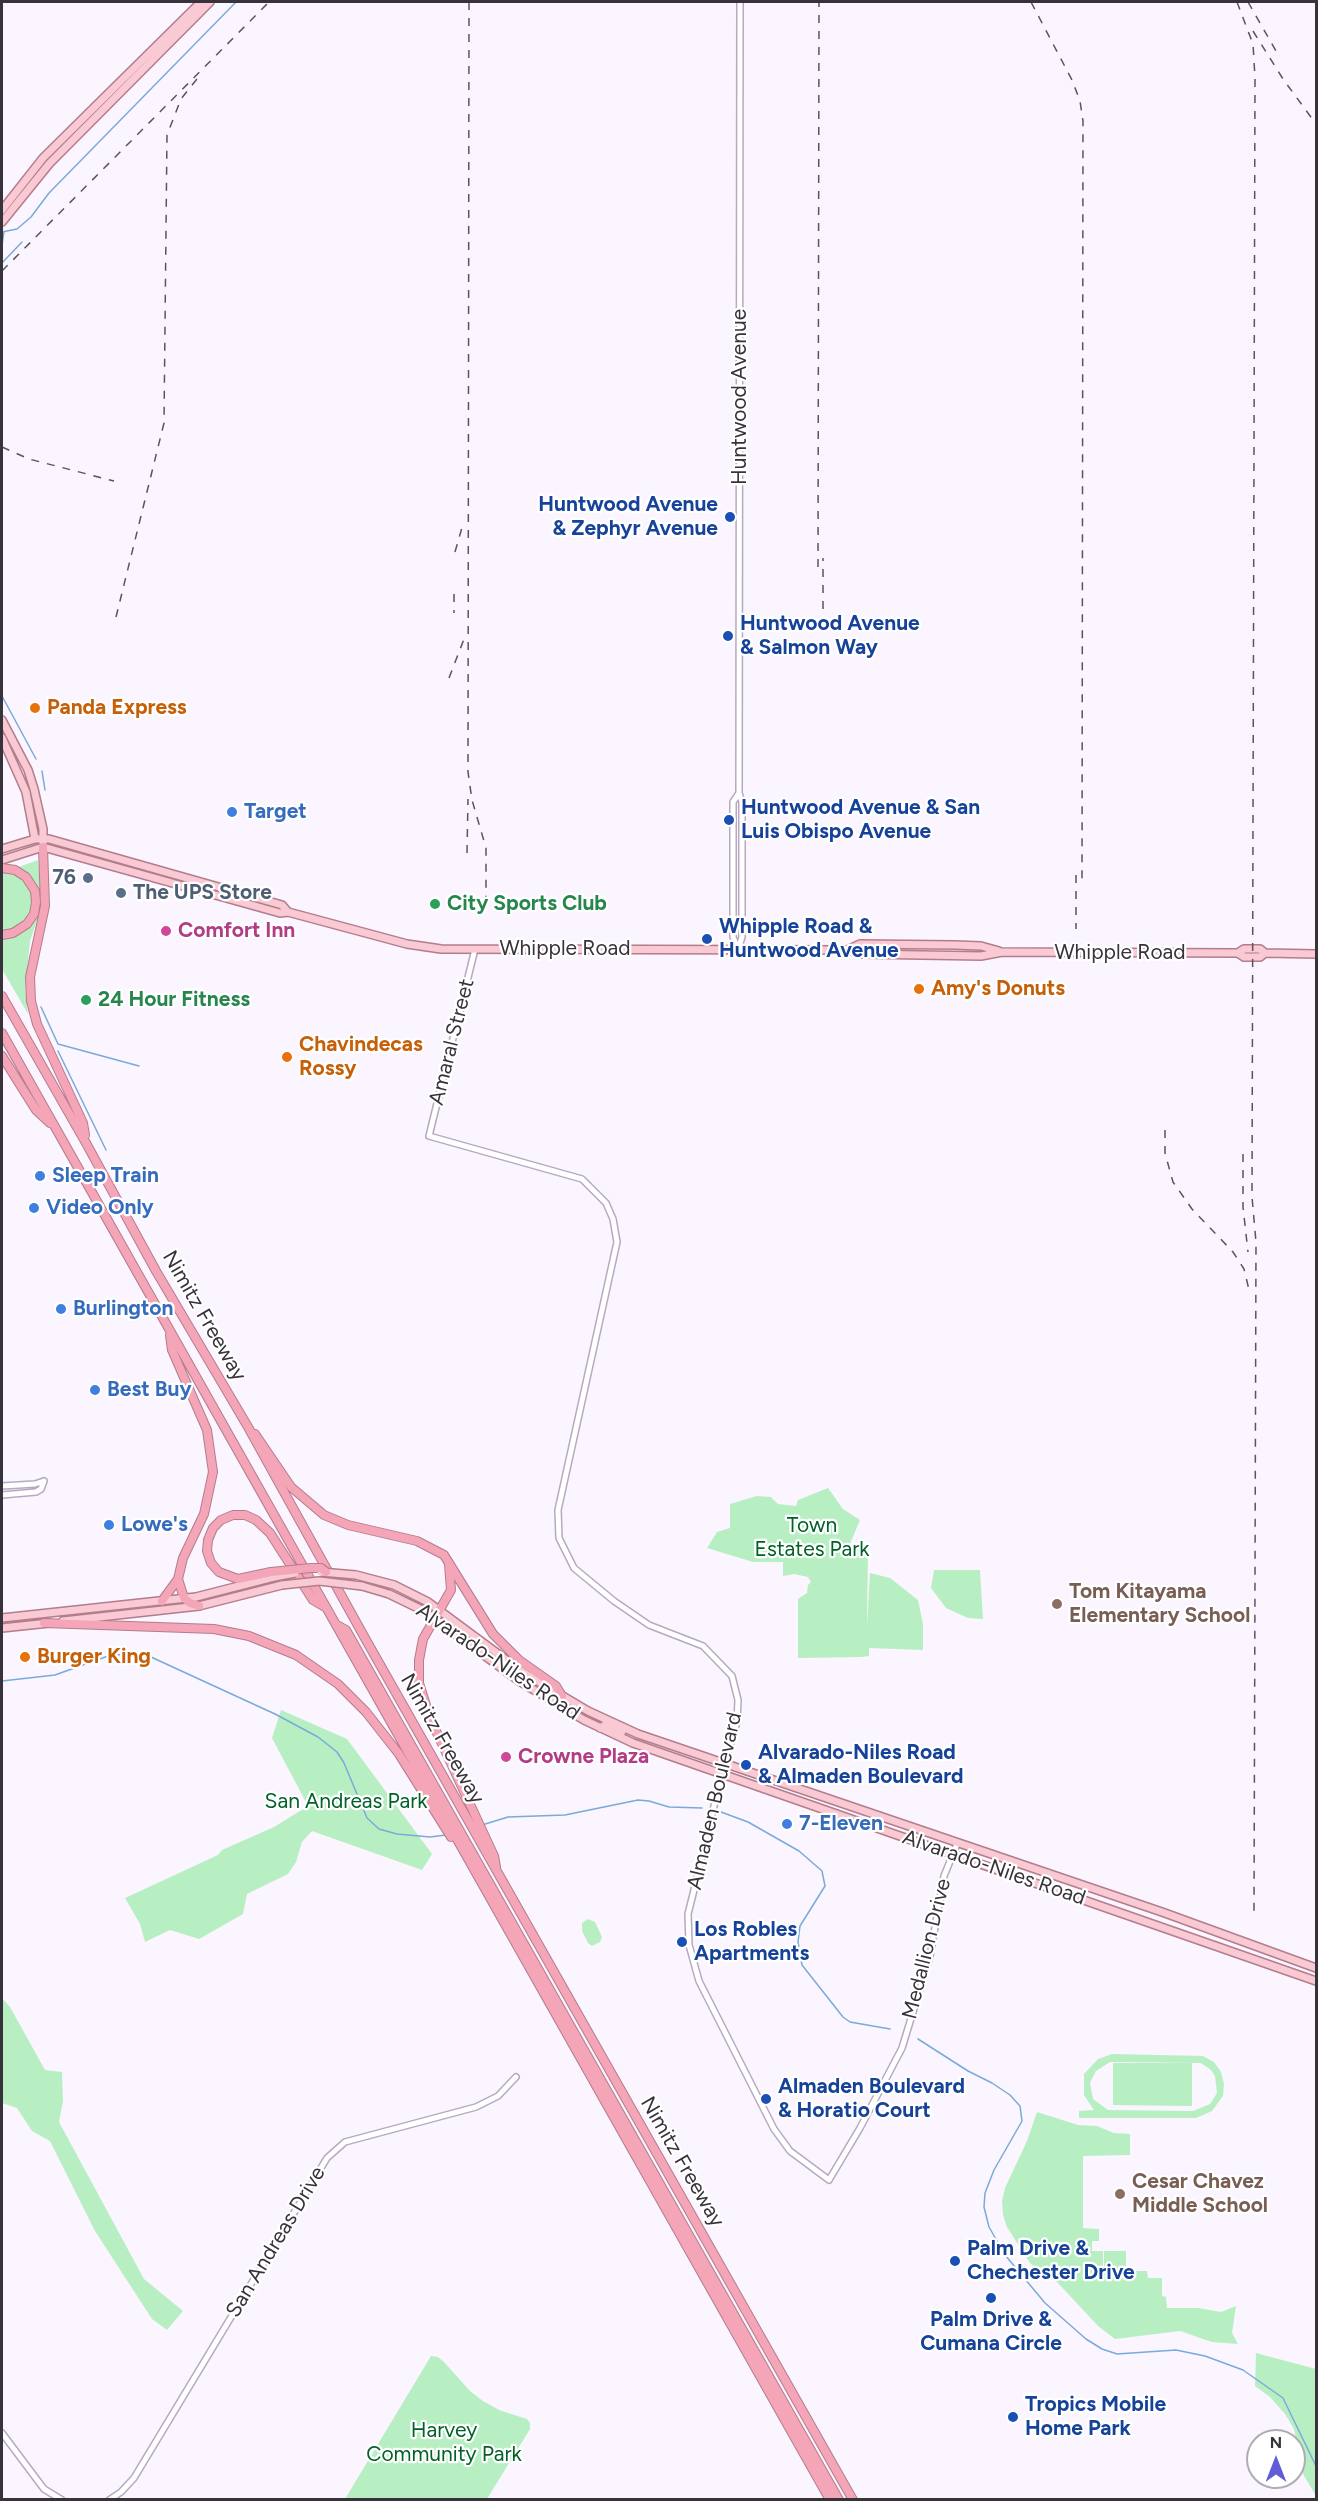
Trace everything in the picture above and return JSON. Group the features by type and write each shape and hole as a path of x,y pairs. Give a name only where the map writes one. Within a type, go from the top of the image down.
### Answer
{"highway":[{"path":"40,842 45,906 30,977 31,1001 37,1024 83,1124 86,1143"},
{"path":"2,868 15,870 26,877 35,891 36,902 34,914 27,924 18,931 2,935"},
{"name":"Nimitz Freeway","path":"2,996 853,2499"},
{"name":"Nimitz Freeway","path":"2,1033 446,1820 475,1864 830,2499"},
{"path":"2,1056 36,1110 55,1128"},
{"path":"162,1601 178,1580 183,1558 208,1503 213,1464 207,1430 172,1350 170,1330"},
{"path":"248,1427 259,1437 291,1487 324,1515 348,1525 417,1540 444,1555 493,1634 519,1660 556,1686 562,1696"},
{"path":"326,1572 321,1568 311,1568 272,1574 237,1579 219,1572 211,1563 207,1551 208,1540 213,1528 221,1520 233,1515 245,1515 256,1520 270,1533 313,1600 327,1608"},
{"path":"444,1555 449,1566 451,1584 449,1596 425,1632 418,1665 419,1683 430,1718 473,1810 491,1857"},
{"path":"178,1580 184,1598 199,1606"},
{"path":"44,1623 214,1629 249,1636 296,1655 338,1684 366,1712 446,1820"},
{"path":"475,1864 839,2499"}],"main road":[{"path":"2,222 13,199 105,94 201,2"},
{"path":"2,210 210,2"},
{"path":"2,720 31,779 39,804 40,842"},
{"path":"2,738 26,792 40,842"},
{"path":"2,849 40,842"},
{"path":"2,861 40,842"},
{"name":"Whipple Road","path":"40,842 280,913 288,912 424,947 847,950 860,945 956,945 981,946 1002,952 1238,953 1244,957 1260,957 1265,953 1317,954"},
{"name":"Alvarado-Niles Road","path":"326,1572 356,1575 404,1589 440,1609 508,1662 562,1696 613,1723 653,1740 1153,1909 1317,1968"},
{"path":"2,1618 184,1598 220,1592 272,1574"},
{"name":"Alvarado-Niles Road","path":"2,1628 199,1606 279,1585 319,1581 362,1586 400,1598 435,1617 519,1681 600,1728 649,1749 1317,1981"},
{"path":"600,1728 605,1725 638,1738 653,1740"}],"street":[{"name":"Huntwood Avenue","path":"738,950 742,926 742,802 739,793 740,2"},
{"name":"Amaral Street","path":"429,1136 475,949"},
{"name":"Almaden Boulevard","path":"429,1136 582,1179 606,1203 613,1219 617,1242 558,1510 559,1538 574,1568 614,1601 649,1624 703,1646 732,1676 738,1700 737,1722 721,1774 688,1914 689,1945 693,1965 759,2103 780,2138 801,2160 829,2180"},
{"path":"2,1486 44,1480 41,1489 36,1492 2,1495"},
{"name":"Medallion Drive","path":"829,2180 866,2118 902,2048 930,1956 940,1895 957,1844"},
{"name":"San Andreas Drive","path":"108,2499 121,2492 134,2478 327,2158 345,2142 476,2107 498,2096 516,2077"},
{"path":"2,2433 44,2489 62,2499"}],"green space":[{"path":"38,860 42,905 30,941 25,989 28,1014 2,969 2,873"},
{"name":"Town Estates Park","path":"828,1488 843,1509 860,1520 847,1551 868,1550 867,1628 870,1573 890,1578 918,1600 923,1624 923,1650 869,1648 869,1656 862,1657 798,1658 798,1599 807,1593 811,1582 808,1577 794,1574 783,1576 783,1562 753,1562 707,1548 717,1532 730,1528 730,1504 757,1496 771,1497 778,1504 796,1506 798,1500"},
{"path":"934,1570 980,1570 983,1619 968,1618 946,1608 931,1588"},
{"name":"San Andreas Park","path":"281,1710 347,1739 432,1854 422,1870 312,1831 302,1842 296,1862 288,1874 247,1894 243,1914 199,1939 170,1930 145,1942 140,1924 125,1898 274,1827 308,1806 272,1738"},
{"path":"588,1919 595,1922 602,1937 600,1942 592,1946 582,1931 582,1923"},
{"path":"2,1998 10,2007 45,2070 62,2072 63,2101 59,2122 144,2279 183,2311 167,2330 152,2319 95,2231 50,2141 32,2131 17,2108 2,2103"},
{"path":"1112,2054 1203,2056 1214,2062 1221,2072 1224,2084 1223,2096 1212,2111 1196,2118 1079,2118 1079,2111 1094,2110 1084,2095 1084,2074 1098,2059","holes":["1110,2062 1201,2063 1215,2076 1217,2093 1210,2104 1193,2111 1108,2110 1093,2099 1090,2083 1096,2071"]},
{"path":"1113,2063 1192,2063 1192,2106 1113,2105"},
{"path":"1037,2112 1078,2125 1097,2126 1114,2133 1130,2134 1130,2155 1083,2156 1083,2228 1099,2229 1099,2241 1092,2241 1092,2251 1103,2251 1103,2269 1092,2271 1147,2271 1148,2278 1162,2278 1162,2296 1166,2297 1167,2308 1198,2308 1221,2312 1236,2306 1232,2333 1238,2344 1212,2342 1180,2331 1115,2339 1098,2326 1057,2282 1030,2263 1007,2227 1002,2201 1005,2188 1027,2141"},
{"path":"1104,2251 1126,2251 1126,2269 1104,2269"},
{"path":"1256,2353 1316,2369 1316,2496 1306,2479 1306,2429 1294,2429 1270,2397 1255,2386"},
{"name":"Harvey Community Park","path":"431,2356 438,2357 444,2362 470,2391 483,2401 499,2410 527,2419 530,2429 487,2499 345,2499"}],"waterway":[{"path":"2,232 17,229 31,217 49,193 236,2"},
{"path":"2,245 4,232"},
{"path":"2,263 22,242"},
{"path":"2,696 36,759"},
{"path":"42,771 45,790"},
{"path":"41,1007 58,1044 139,1066"},
{"path":"58,1051 106,1150"},
{"path":"2,1681 55,1675 108,1656 126,1654 151,1657 275,1714 318,1737 337,1752 344,1763 367,1818 379,1829 397,1834 430,1837 446,1835"},
{"path":"482,1825 508,1817 565,1815 638,1800 669,1807 702,1808"},
{"path":"721,1812 748,1822 799,1851 822,1871 825,1886 800,1926 798,1942 802,1965 843,2017 850,2022 890,2029"},
{"path":"918,2039 968,2071 992,2083 1010,2095 1020,2106 1022,2121 994,2170 985,2193 984,2207 989,2227 1005,2255 1045,2303 1086,2339 1102,2349 1117,2354 1176,2350 1205,2356 1243,2370 1283,2398 1316,2466"}],"railway":[{"path":"2,271 269,2"},
{"path":"469,2 468,772 472,800 486,848 486,909"},
{"path":"818,567 819,2"},
{"path":"1031,2 1072,80 1080,101 1083,121 1082,884"},
{"path":"1237,2 1253,44 1255,78 1252,1197 1256,1242 1254,1913"},
{"path":"1248,2 1276,51"},
{"path":"1253,31 1283,79 1316,124"},
{"path":"116,617 164,423 167,135 181,99 201,74"},
{"path":"2,447 29,459 114,481"},
{"path":"455,552 463,524"},
{"path":"823,558 823,609"},
{"path":"454,594 454,613"},
{"path":"449,678 464,639"},
{"path":"467,853 468,799"},
{"path":"1076,875 1076,929"},
{"path":"1165,1130 1165,1153 1173,1182 1192,1209 1233,1252 1244,1269 1250,1294"},
{"path":"1243,1154 1243,1207 1248,1252"}],"place":[{"name":"Huntwood Avenue & Zephyr Avenue","path":"730,517"},
{"name":"Huntwood Avenue & Salmon Way","path":"728,636"},
{"name":"Panda Express","path":"35,708"},
{"name":"Target","path":"232,812"},
{"name":"Huntwood Avenue & San Luis Obispo Avenue","path":"729,820"},
{"name":"76","path":"88,878"},
{"name":"The UPS Store","path":"121,893"},
{"name":"City Sports Club","path":"435,904"},
{"name":"Comfort Inn","path":"166,931"},
{"name":"Whipple Road & Huntwood Avenue","path":"707,939"},
{"name":"Amy's Donuts","path":"919,989"},
{"name":"24 Hour Fitness","path":"86,1000"},
{"name":"Chavindecas Rossy","path":"287,1057"},
{"name":"Sleep Train","path":"40,1176"},
{"name":"Video Only","path":"34,1208"},
{"name":"Burlington","path":"61,1309"},
{"name":"Best Buy","path":"95,1390"},
{"name":"Lowe's","path":"109,1525"},
{"name":"Tom Kitayama Elementary School","path":"1057,1604"},
{"name":"Burger King","path":"25,1657"},
{"name":"Crowne Plaza","path":"506,1757"},
{"name":"Alvarado-Niles Road & Almaden Boulevard","path":"746,1765"},
{"name":"7-Eleven","path":"787,1824"},
{"name":"Los Robles Apartments","path":"682,1942"},
{"name":"Almaden Boulevard & Horatio Court","path":"766,2099"},
{"name":"Cesar Chavez Middle School","path":"1120,2194"},
{"name":"Palm Drive & Chechester Drive","path":"955,2261"},
{"name":"Palm Drive & Cumana Circle","path":"991,2298"},
{"name":"Tropics Mobile Home Park","path":"1013,2417"}]}
